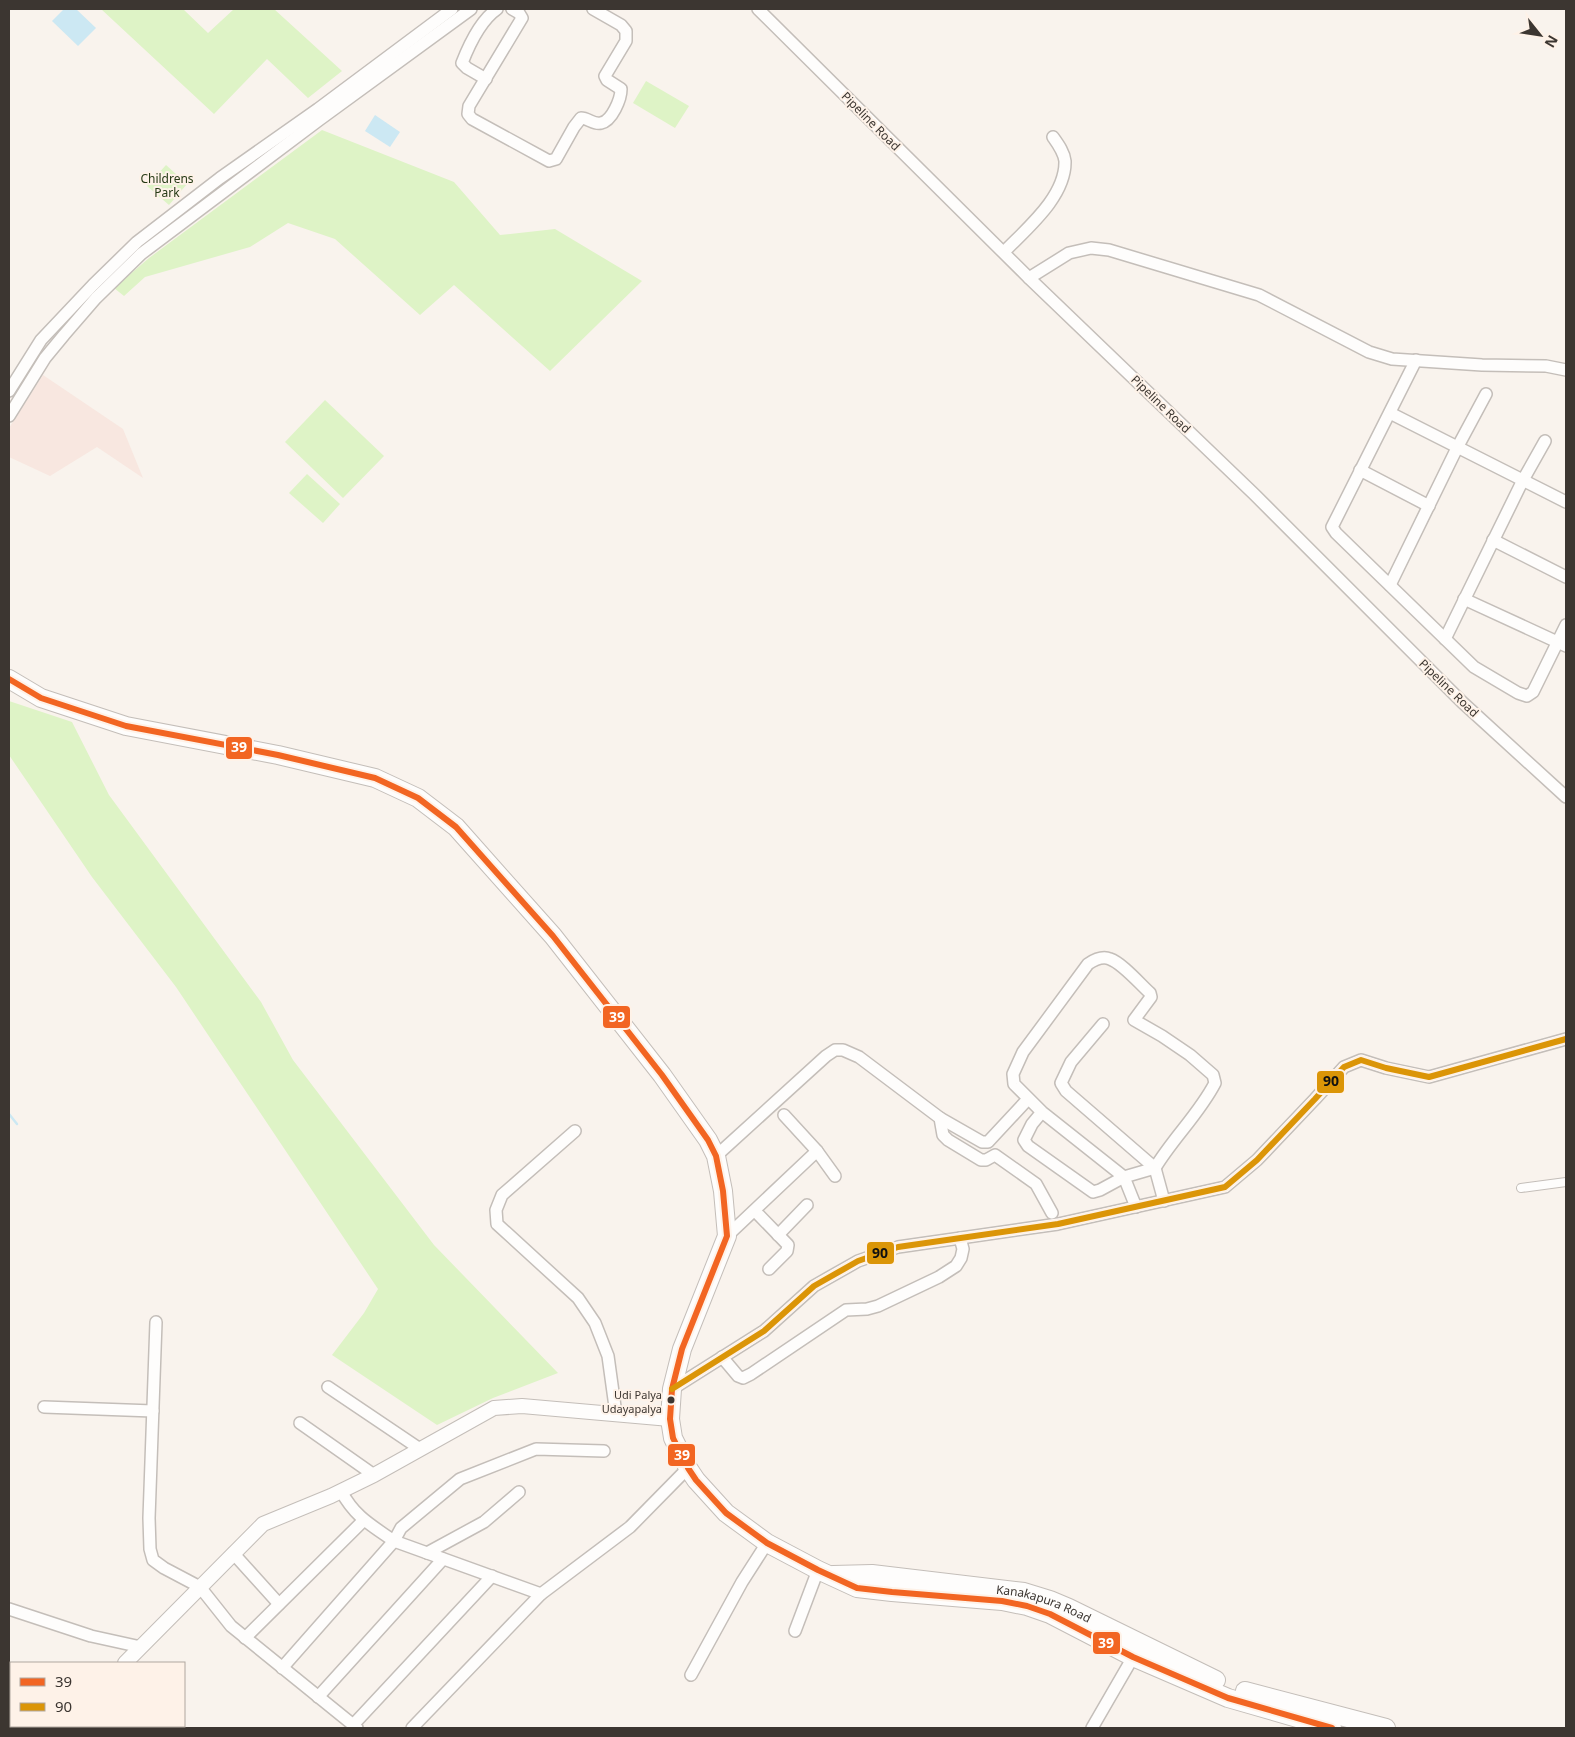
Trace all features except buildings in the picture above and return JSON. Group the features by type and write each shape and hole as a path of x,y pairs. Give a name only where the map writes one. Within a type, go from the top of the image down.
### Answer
{"highway":[{"path":"9,679 41,698 126,726 278,755 375,778 418,798 456,828 553,936 662,1075 708,1140 716,1156 723,1191 727,1236 682,1349 672,1388 670,1419 673,1438 696,1480 726,1513 767,1543 824,1572"},
{"name":"Kanakapura Road","path":"824,1572 861,1573 1002,1595 1024,1592 1050,1600 1137,1650 1228,1698 1332,1728"},
{"name":"Kanakapura Road","path":"1137,1650 1232,1688 1386,1728"}],"street":[{"path":"9,416 45,358 92,294 137,242 220,178 318,109 452,9"},
{"path":"9,392 41,340 140,254 471,9"},
{"path":"486,80 462,63 485,20 497,9"},
{"path":"512,9 519,12 522,18 469,106 468,114 537,156 549,161 556,159 581,118 587,118 595,123 602,124 608,120 621,97 621,89 607,80 605,76 626,41 626,31 621,25 593,9"},
{"name":"Pipeline Road","path":"758,9 1029,278 1254,494 1462,702 1566,797"},
{"path":"1004,252 1042,212 1061,181 1064,161 1062,150 1053,137"},
{"path":"1029,278 1069,253 1091,248 1109,250 1259,295 1369,352 1392,359 1482,365 1546,366 1566,370"},
{"path":"1416,360 1332,527 1474,667 1527,696 1533,692 1562,643 1566,625"},
{"path":"1390,585 1457,448 1486,394"},
{"path":"1390,414 1566,502"},
{"path":"1445,639 1523,480 1545,440"},
{"path":"1360,470 1429,506"},
{"path":"1493,540 1566,577"},
{"path":"1464,599 1562,643"},
{"path":"1042,1112 1032,1124 1024,1140 1028,1146 1093,1192 1124,1177 1155,1168 1162,1155 1203,1103 1215,1083 1213,1074 1190,1056 1134,1020 1151,998 1150,993 1126,970 1110,959 1094,960 1088,964 1023,1052 1013,1074 1014,1084 1042,1112 1124,1177 1136,1207"},
{"path":"1103,1024 1072,1062 1061,1083 1066,1091 1155,1168 1164,1201"},
{"path":"672,1388 764,1332 814,1286 858,1261 898,1247 1058,1224 1225,1187 1257,1160 1344,1067 1360,1060 1386,1068 1429,1077 1566,1039"},
{"path":"716,1156 826,1056 835,1050 843,1050 859,1058 940,1118 982,1142 988,1142 1028,1099"},
{"path":"784,1114 817,1151 835,1176"},
{"path":"940,1118 943,1135 948,1140 982,1160 995,1155 1036,1184 1052,1213"},
{"path":"575,1131 502,1195 496,1210 497,1224 578,1298 595,1322 608,1356 616,1414"},
{"path":"727,1236 817,1151"},
{"path":"1520,1188 1566,1182"},
{"path":"778,1236 807,1205"},
{"path":"755,1211 788,1245 787,1251 769,1269"},
{"path":"722,1357 738,1376 743,1378 751,1374 846,1310 867,1309 878,1306 939,1277 956,1266 961,1258 963,1249 960,1238"},
{"path":"156,1322 149,1518 150,1548 153,1560 200,1587 232,1626 245,1638 355,1727 492,1576"},
{"path":"328,1387 420,1449"},
{"path":"127,1662 262,1524 374,1475 494,1408 522,1406 670,1419"},
{"path":"44,1407 153,1411"},
{"path":"300,1423 374,1475"},
{"path":"282,1668 394,1541 401,1528 460,1479 536,1449 604,1451"},
{"path":"412,1728 540,1594 630,1527 688,1468"},
{"path":"340,1491 347,1503 363,1521 394,1541 540,1594"},
{"path":"427,1553 473,1530 519,1492"},
{"path":"245,1638 363,1521"},
{"path":"691,1675 742,1582 767,1543"},
{"path":"233,1553 279,1604"},
{"path":"318,1697 443,1558"},
{"path":"795,1631 824,1572"},
{"path":"9,1609 91,1636 141,1647"},
{"path":"1092,1728 1137,1650"}],"shaded area":[{"path":"43,375 123,429 143,478 97,447 50,476 9,457 9,428"}],"green space":[{"path":"101,9 183,9 208,33 234,9 274,9 342,71 308,98 267,59 214,114"},
{"path":"646,81 689,106 675,128 633,103"},
{"path":"322,130 454,182 500,235 555,229 642,281 550,371 454,285 420,315 335,239 288,223 250,247 145,277 124,296 114,288 149,258"},
{"name":"Childrens Park","path":"166,165 187,184 169,205 147,186"},
{"path":"325,400 384,456 343,498 285,442"},
{"path":"307,474 340,504 323,523 289,493"},
{"path":"9,701 72,722 109,795 261,1002 293,1060 434,1245 558,1373 493,1398 437,1425 332,1355 364,1313 378,1289 176,987 92,877 9,755"}],"water":[{"path":"64,9 76,9 96,28 78,46 52,21"},
{"path":"375,115 400,132 390,147 365,131"}],"waterway":[{"path":"9,1114 17,1124"}],"transit line":[{"name":"39","path":"9,679 41,698 126,726 278,755 375,778 418,798 456,827 553,936 662,1075 708,1140 716,1156 723,1191 727,1236 682,1349 672,1389 670,1419 673,1438 688,1468 696,1480 726,1513 767,1543 857,1588 1002,1601 1027,1606 1050,1614 1133,1657 1228,1698 1332,1728"},
{"name":"90","path":"672,1389 764,1331 814,1286 858,1261 898,1247 1058,1224 1225,1187 1257,1160 1344,1067 1361,1060 1386,1068 1429,1077 1566,1039"}],"place":[{"name":"Udi Palya Udayapalya","path":"671,1400"}]}
